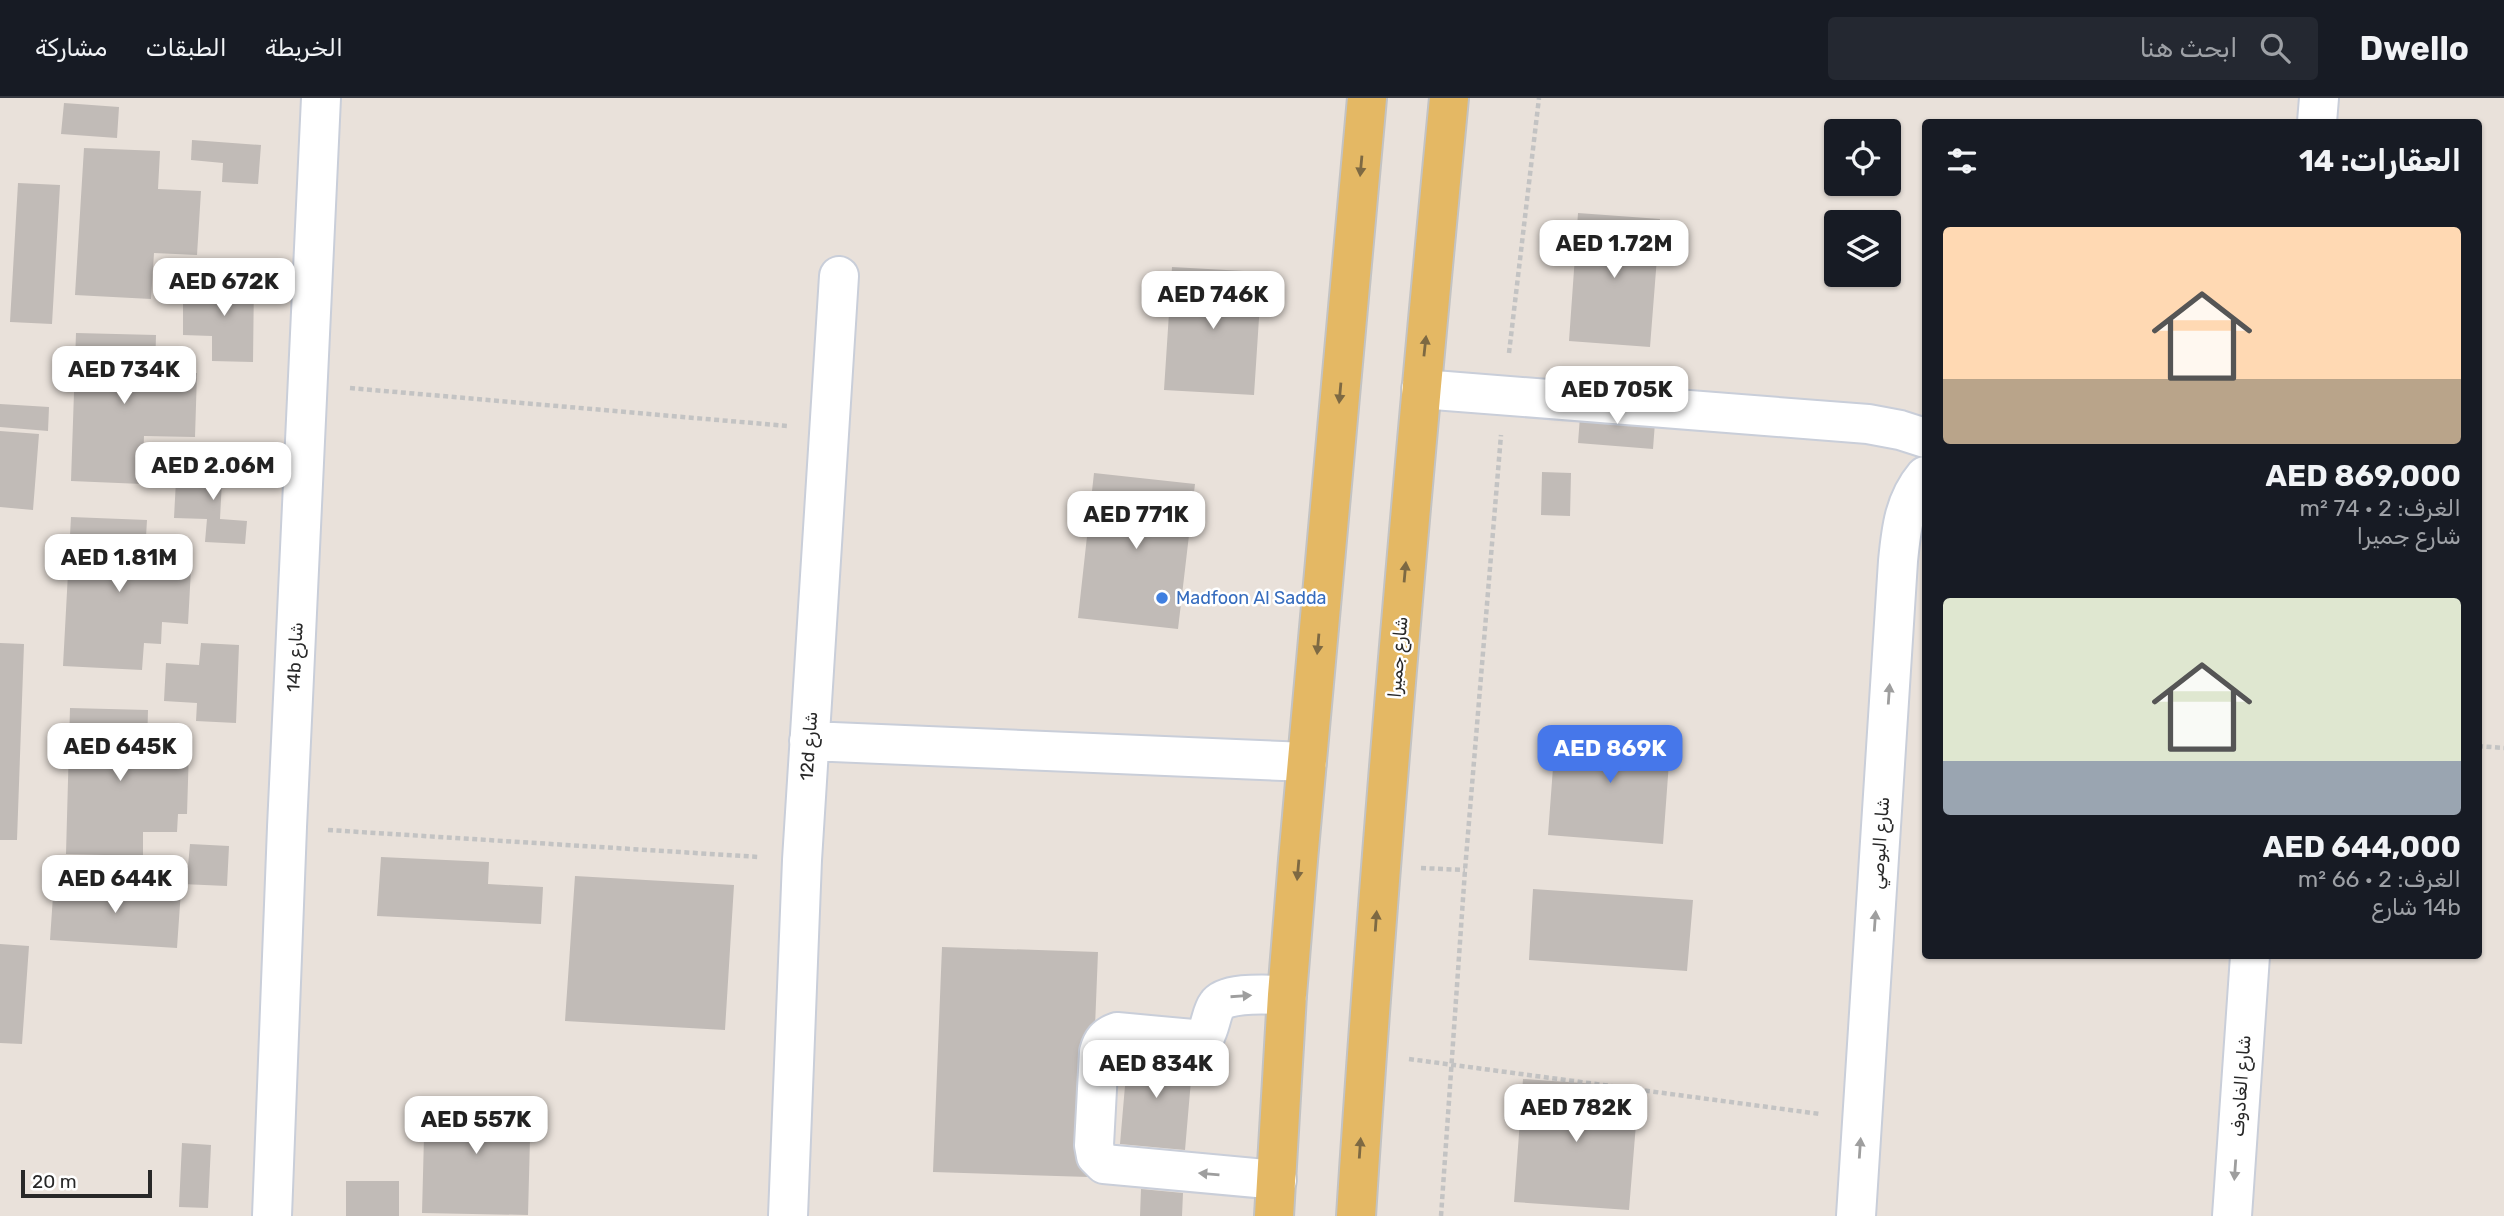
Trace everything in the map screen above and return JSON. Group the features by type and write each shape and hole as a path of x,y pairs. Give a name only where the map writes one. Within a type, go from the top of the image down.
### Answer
{"main road":[{"path":"1275,1198 1287,995 1367,98"},
{"name":"شارع جميرا","path":"1356,1216 1380,866 1449,98"}],"street":[{"name":"14b شارع","path":"272,1216 321,98"},
{"path":"2317,119 2319,98"},
{"name":"12d شارع","path":"788,1216 802,860 839,275"},
{"path":"1421,389 1868,424 1922,437"},
{"name":"شارع البوصي","path":"1856,1216 1898,561 1901,529 1908,503 1922,479"},
{"path":"809,741 1307,762"},
{"name":"شارع الغادوف","path":"2232,1216 2250,959"},
{"path":"1275,1198 1104,1164 1096,1156 1095,1118 1099,1052 1101,1043 1108,1035 1117,1032 1193,1039 1205,1035 1211,1026 1216,1006 1223,998 1287,995"}],"path":[{"path":"1441,1216 1491,542 1504,394 1539,98"},
{"path":"307,385 829,429"},
{"path":"2482,746 2504,748"},
{"path":"287,827 802,860"},
{"path":"1366,1054 1862,1119"}],"building":[{"path":"64,103 119,107 117,138 61,134"},
{"path":"192,140 261,145 258,184 222,182 223,163 191,160"},
{"path":"84,148 160,151 158,189 201,191 197,255 154,253 151,299 75,295"},
{"path":"18,183 60,185 52,324 10,322"},
{"path":"1578,213 1660,219 1650,347 1569,341"},
{"path":"1172,267 1262,272 1254,395 1164,390"},
{"path":"212,277 254,277 253,362 212,361 212,336 183,335 183,298 211,298"},
{"path":"76,333 156,335 155,372 197,373 195,437 144,436 142,484 71,481"},
{"path":"1581,403 1656,409 1653,449 1578,443"},
{"path":"0,404 49,407 48,431 0,427"},
{"path":"0,431 39,434 33,510 0,507"},
{"path":"209,460 250,462 248,481 222,480 220,519 247,521 245,544 205,542 207,519 174,518 176,480 208,482"},
{"path":"1542,472 1571,473 1570,516 1541,515"},
{"path":"1094,473 1195,484 1178,629 1078,618"},
{"path":"71,517 147,520 145,554 175,555 174,568 191,569 188,624 162,622 161,644 144,643 142,670 63,666"},
{"path":"0,643 24,644 17,840 0,840"},
{"path":"201,643 239,645 236,723 196,721 197,703 164,701 166,663 199,665"},
{"path":"70,708 148,710 147,747 189,749 187,814 178,814 177,832 143,832 143,856 66,854"},
{"path":"1556,727 1671,735 1663,844 1548,835"},
{"path":"190,844 229,846 227,886 159,883 160,865 188,866"},
{"path":"381,857 489,862 488,884 543,887 541,924 377,916"},
{"path":"575,876 734,885 725,1030 565,1021"},
{"path":"54,881 181,890 177,948 50,940"},
{"path":"1533,889 1693,900 1687,971 1529,960"},
{"path":"0,944 29,946 22,1044 0,1043"},
{"path":"942,947 1098,952 1089,1177 933,1172"},
{"path":"1128,1051 1193,1057 1185,1150 1120,1144"},
{"path":"1523,1079 1639,1087 1629,1210 1514,1202"},
{"path":"425,1098 531,1100 528,1215 422,1213"},
{"path":"182,1143 211,1145 208,1208 179,1207"},
{"path":"346,1181 399,1181 399,1216 346,1216"},
{"path":"1141,1189 1183,1193 1182,1216 1140,1216"}],"place":[{"name":"Madfoon Al Sadda","path":"1162,598"}]}
